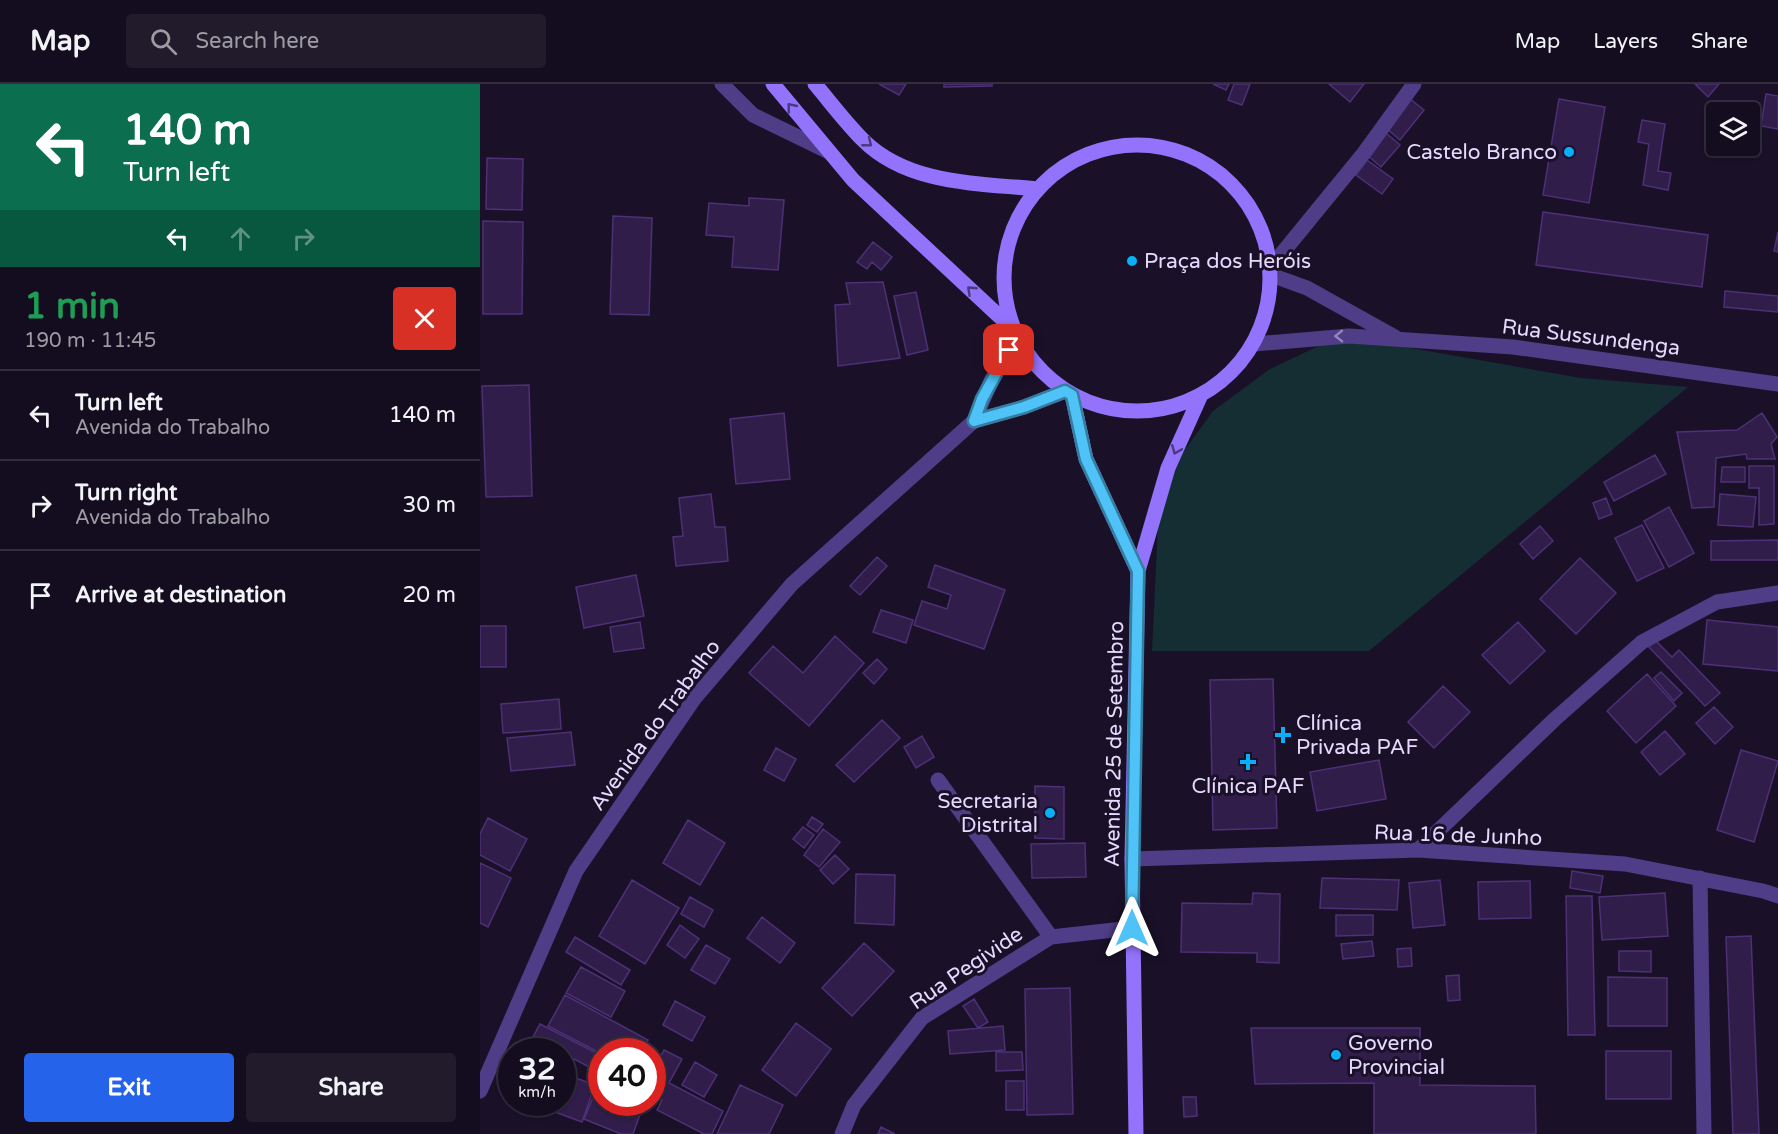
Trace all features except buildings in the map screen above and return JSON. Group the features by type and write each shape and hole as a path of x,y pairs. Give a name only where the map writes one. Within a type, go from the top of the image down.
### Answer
{"street":[{"path":"722,84 753,115 829,152"},
{"path":"773,84 853,180 1016,333"},
{"path":"815,84 864,142 898,165 930,177 1036,189"},
{"path":"1270,272 1364,153 1414,84"},
{"path":"1113,146 1158,146 1200,160 1235,187 1259,225 1270,272 1266,310 1254,344 1226,379 1200,397 1158,411 1113,410 1069,393 1037,367 1016,333 1005,301 1003,271 1008,242 1020,214 1036,189 1071,161 1113,146"},
{"name":"Rua Sussundenga","path":"1270,272 1307,288 1397,338"},
{"name":"Avenida do Trabalho","path":"480,1091 576,871 694,699 792,584 974,421 992,379 1016,333"},
{"name":"Rua Sussundenga","path":"1254,344 1321,336 1397,338 1514,346 1778,384"},
{"name":"Avenida do Trabalho","path":"974,421 1069,393"},
{"name":"Avenida 25 de Setembro","path":"1069,393 1086,459 1138,571"},
{"name":"Avenida 25 de Setembro","path":"1136,1134 1132,860 1138,571 1168,468 1200,397"},
{"path":"1418,850 1555,719 1642,642 1717,602 1778,593"},
{"path":"938,780 1051,937"},
{"name":"Rua 16 de Junho","path":"1132,860 1418,850 1625,864 1763,891 1778,896"},
{"path":"1700,878 1704,1134"},
{"name":"Rua Pegivide","path":"842,1134 854,1105 922,1018 1051,937 1132,928"}],"green space":[{"path":"1365,340 1581,378 1688,387 1369,651 1152,651 1159,505 1184,451 1213,411 1270,369 1329,341"}],"place":[{"name":"Castelo Branco","path":"1569,152"},
{"name":"Praça dos Heróis","path":"1132,261"},
{"name":"Clínica Privada PAF","path":"1283,735"},
{"name":"Clínica PAF","path":"1248,762"},
{"name":"Secretaria Distrital","path":"1050,813"},
{"name":"Governo Provincial","path":"1336,1055"}],"route":[{"path":"1009,350 982,399 974,421 1003,414 1065,391 1072,395 1080,440 1086,459 1138,571 1132,928"}]}
